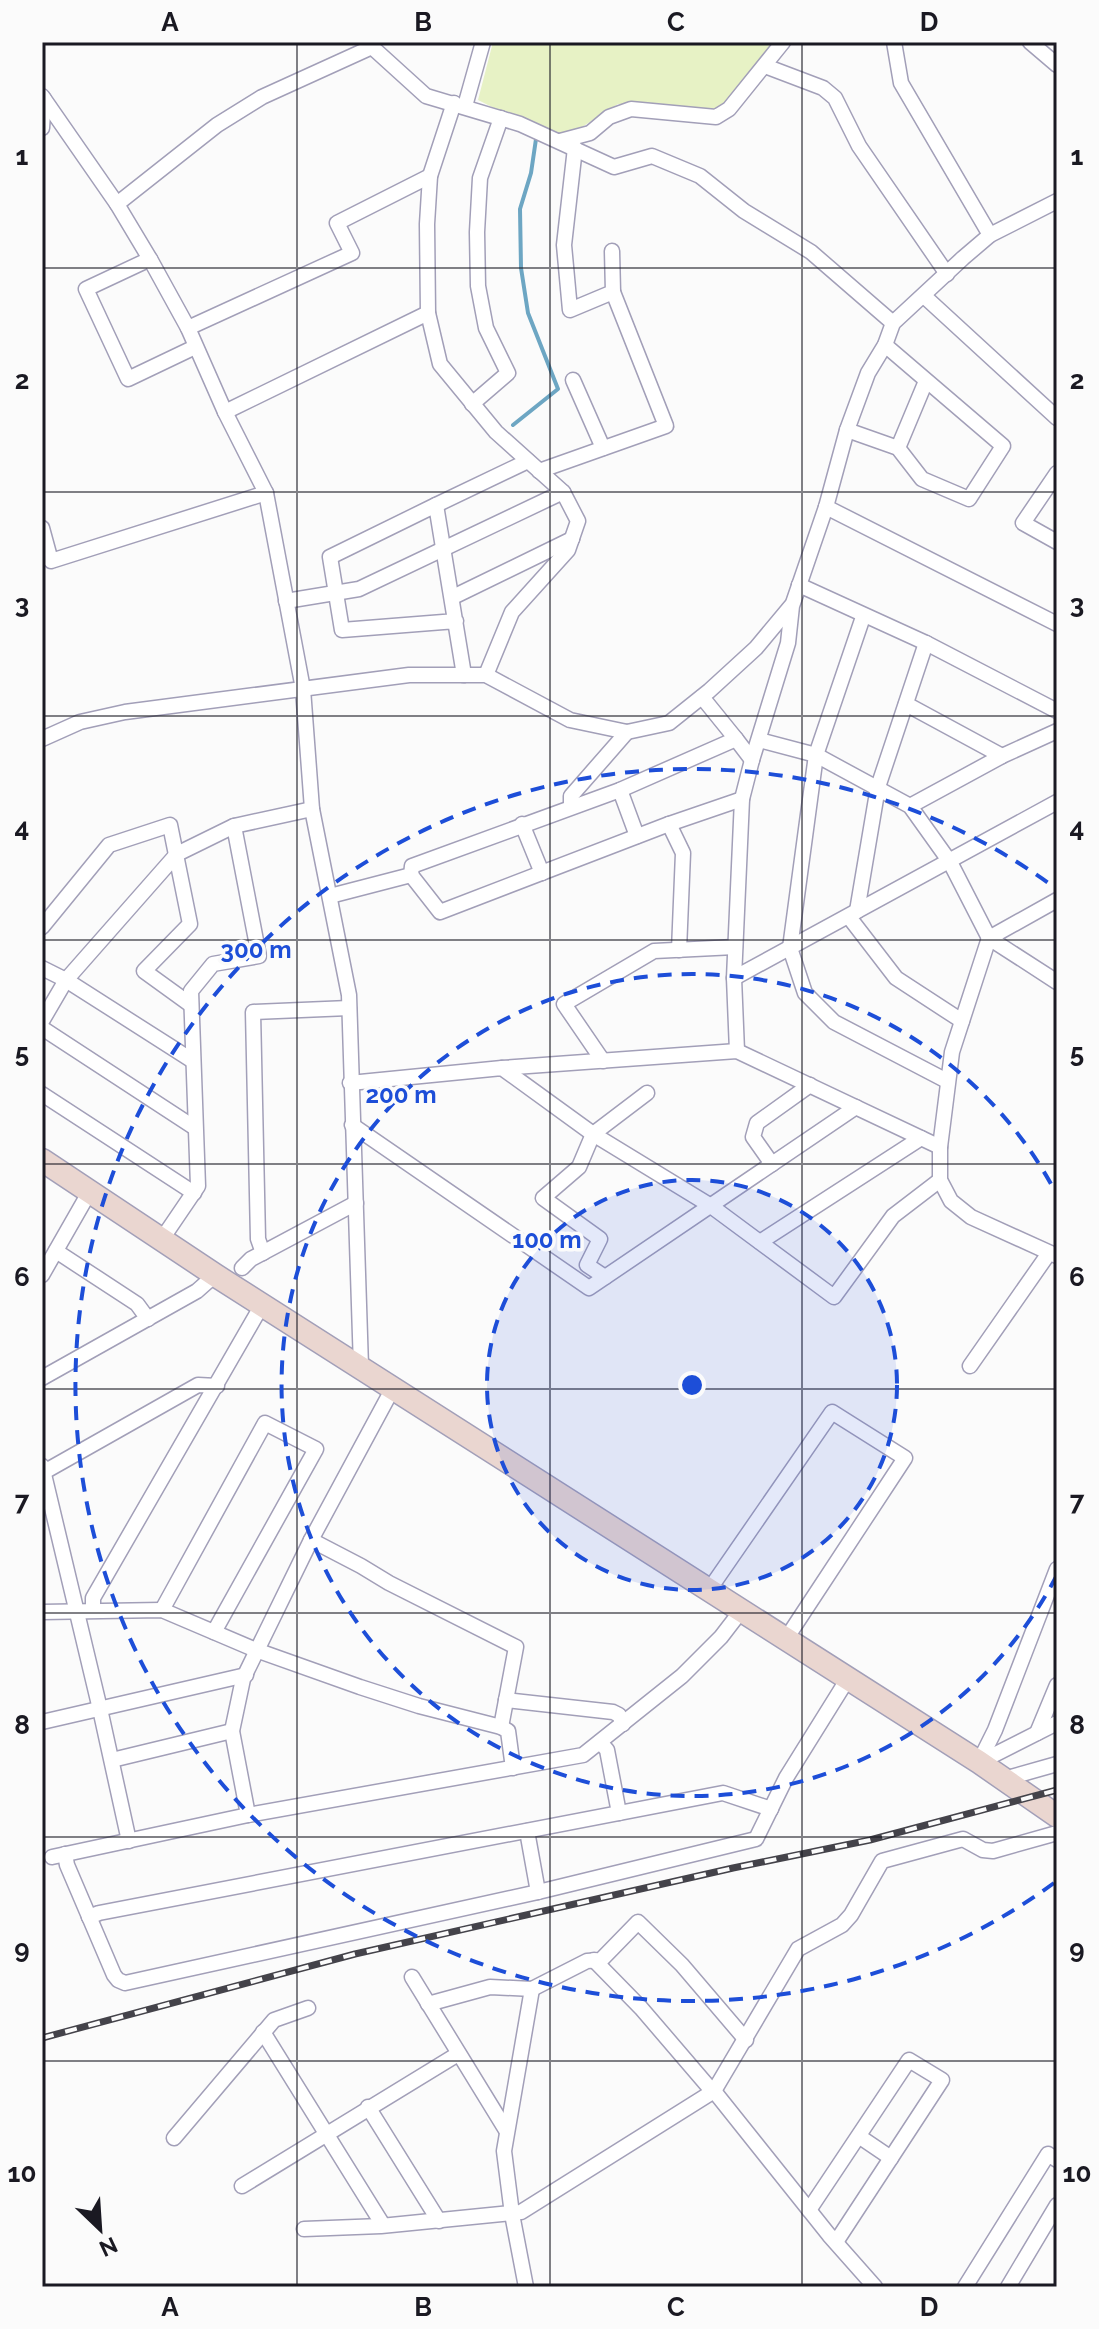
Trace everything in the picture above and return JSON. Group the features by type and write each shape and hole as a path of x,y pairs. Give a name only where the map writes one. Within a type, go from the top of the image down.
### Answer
{"street":[{"path":"483,42 430,176 428,313 440,364 496,432 563,492 578,521 568,550 512,612 486,675"},
{"path":"560,141 590,133 609,117 631,109 716,117 729,109 783,42"},
{"path":"894,42 901,83 990,235"},
{"path":"1030,42 1057,65"},
{"path":"117,204 217,125 262,97 346,49 372,47 426,96 501,118 614,167 652,156 700,176 744,211 811,252 893,323"},
{"path":"765,66 823,88 835,98 859,146 947,274"},
{"path":"43,97 117,204 150,259 188,328 225,412 266,493 303,689 312,809 349,1008 361,1367"},
{"path":"42,128 43,97"},
{"path":"472,404 508,373 486,328 477,273 480,178 501,118"},
{"path":"575,148 564,245 570,310 613,292"},
{"path":"188,328 352,253 337,223 430,176"},
{"path":"737,1051 734,978 742,799 788,643 792,606 868,373 885,345 893,323 990,235 1057,201"},
{"path":"456,621 342,630 330,557 436,505 534,466 603,448 666,426 613,292 612,251"},
{"path":"150,259 86,289 128,379 195,347"},
{"path":"924,296 1057,418"},
{"path":"225,412 428,313"},
{"path":"847,430 898,448 922,479 969,499 1003,446 885,345"},
{"path":"573,380 603,448"},
{"path":"898,448 926,381"},
{"path":"1057,473 1023,523 1057,542"},
{"path":"286,601 359,589 563,492"},
{"path":"42,528 51,561 266,493"},
{"path":"436,505 464,675"},
{"path":"826,507 1057,624"},
{"path":"453,597 572,539"},
{"path":"799,585 863,617 926,643 1057,711"},
{"path":"42,739 80,722 125,712 409,675 486,675 570,720 627,732 669,723 756,648 792,606"},
{"path":"863,617 816,755 790,948 805,993 834,1022 947,1081"},
{"path":"926,643 878,787 853,914 884,966 896,978 962,1021"},
{"path":"702,697 752,760"},
{"path":"906,704 1002,756"},
{"path":"910,806 1002,756 1057,731"},
{"path":"571,806 571,796 627,732"},
{"path":"736,739 620,790 412,866 411,875 440,912 742,799"},
{"path":"759,740 816,755 910,806 950,862 989,938 1057,982"},
{"path":"620,790 637,836"},
{"path":"734,978 1057,802"},
{"path":"42,1021 66,980 177,854 234,826 312,809"},
{"path":"522,824 542,873"},
{"path":"669,824 683,853 679,950"},
{"path":"42,927 109,845 170,825 190,924 144,971 191,1005"},
{"path":"162,1239 198,1186 191,991 213,964 259,956 234,826"},
{"path":"330,896 411,875"},
{"path":"970,1366 1053,1254 971,1217 951,1201 940,1180 940,1147 952,1052 989,938 1057,900"},
{"path":"603,1061 564,1004 654,951 735,947"},
{"path":"42,968 193,1061"},
{"path":"263,1253 258,1239 253,1012 349,1008"},
{"path":"42,1028 195,1128"},
{"path":"350,1083 502,1068 737,1051 940,1147"},
{"path":"502,1068 593,1134 711,1206 834,1297 893,1216 940,1180"},
{"path":"772,1164 753,1137 757,1123 810,1085"},
{"path":"605,1277 587,1265 600,1239 543,1198 579,1167 593,1134 647,1093"},
{"path":"42,1094 194,1193"},
{"path":"352,1125 589,1288 856,1107"},
{"path":"760,1242 921,1138"},
{"path":"42,1160 215,1275 979,1762 1057,1816"},
{"path":"42,1275 90,1191"},
{"path":"242,1268 263,1253 356,1203"},
{"path":"56,1251 137,1304 148,1319"},
{"path":"42,1378 197,1291 215,1275"},
{"path":"93,1610 93,1598 262,1305"},
{"path":"129,1841 43,1469 198,1385 217,1386"},
{"path":"248,1815 232,1731 246,1675 311,1540 393,1388"},
{"path":"709,1590 832,1412 905,1458 786,1639"},
{"path":"162,1610 265,1423 316,1449 214,1632"},
{"path":"311,1540 516,1647 501,1727"},
{"path":"979,1762 995,1730 1057,1569"},
{"path":"42,1612 162,1610 256,1650 410,1703 501,1727 508,1731 513,1768"},
{"path":"741,1611 721,1637 682,1676 583,1755 248,1815 59,1855 67,1865 114,1975 125,1983 538,1892 756,1839 786,1778 847,1680"},
{"path":"42,1722 246,1675"},
{"path":"1037,1733 1057,1685"},
{"path":"506,1700 613,1712 619,1715 623,1724"},
{"path":"979,1762 1057,1723"},
{"path":"112,1760 232,1731"},
{"path":"600,1742 607,1750 619,1813"},
{"path":"1004,1779 1057,1764"},
{"path":"89,1917 723,1793 771,1809"},
{"path":"527,1831 538,1892"},
{"path":"304,2229 439,2221 521,2212 713,2091 798,1949 842,1925 882,1861 963,1839 983,1850 993,1851 1057,1833"},
{"path":"428,2004 490,1987 532,1989 587,1961 601,1960 638,1922 682,1965 746,2040"},
{"path":"594,1960 641,2008 713,2091 875,2287"},
{"path":"412,1977 506,2130"},
{"path":"526,2287 504,2151 532,1989"},
{"path":"174,2138 274,2020 308,2008"},
{"path":"263,2032 383,2225"},
{"path":"242,2186 458,2054"},
{"path":"809,2210 909,2060 942,2080 836,2242"},
{"path":"368,2107 439,2221"},
{"path":"860,2137 891,2158"},
{"path":"965,2287 1048,2154 1057,2160"},
{"path":"1008,2287 1057,2205"}],"green space":[{"path":"493,42 773,42 716,117 618,104 560,141 478,100"}],"waterway":[{"path":"513,425 558,389 528,313 521,268 520,209 531,173 536,139"}],"railway":[{"path":"42,2038 355,1954 870,1840 1057,1790"}]}
